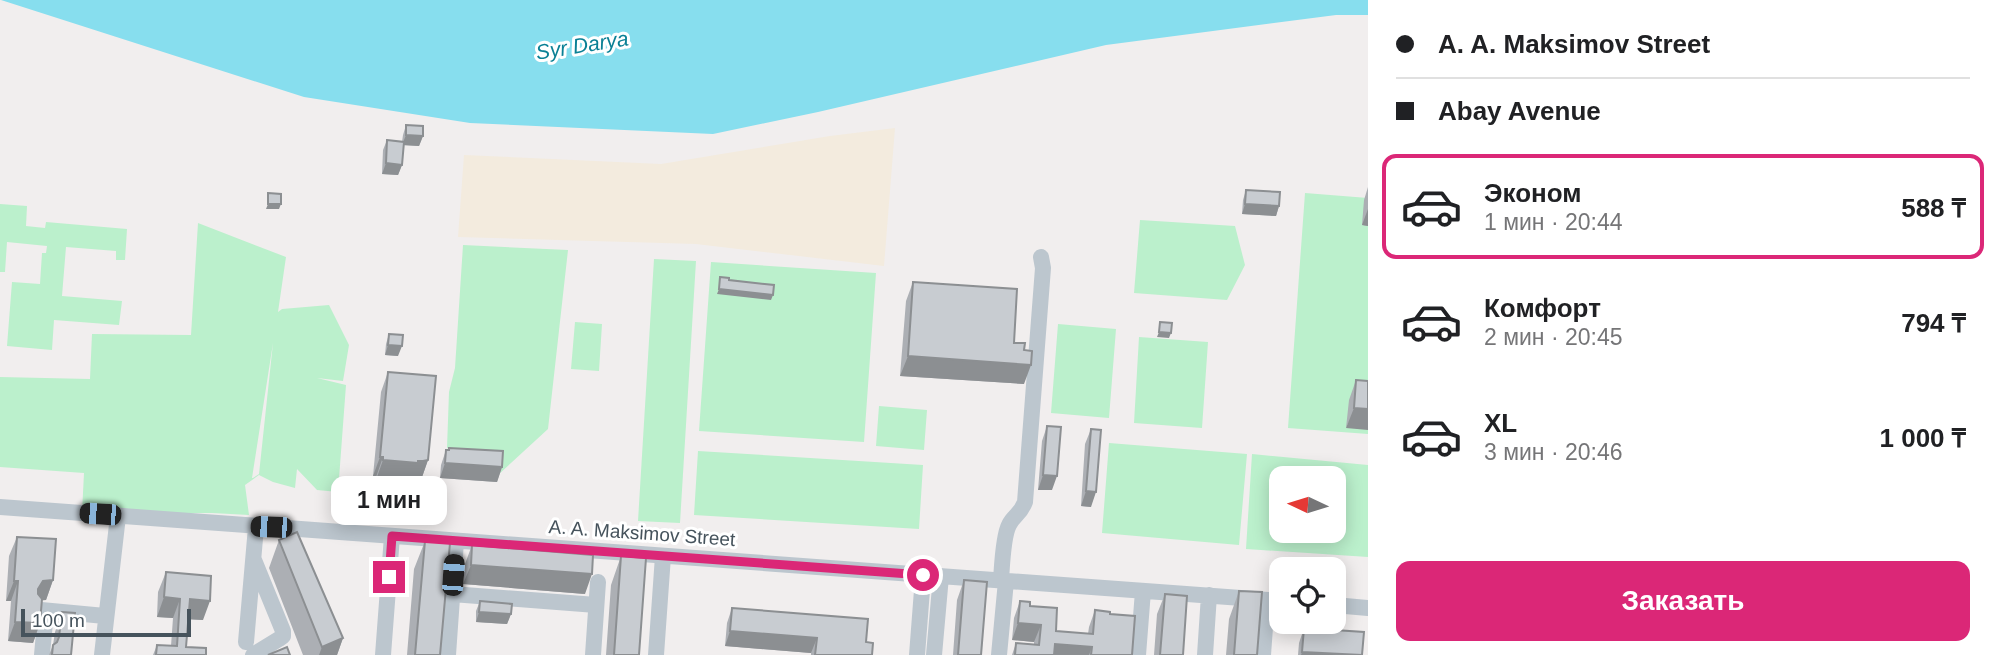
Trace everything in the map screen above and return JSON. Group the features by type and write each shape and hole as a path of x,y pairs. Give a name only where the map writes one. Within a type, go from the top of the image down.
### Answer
{"street":[{"path":"999,655 1005,541 1009,524 1022,511 1025,502 1043,268 1041,257"},
{"name":"A. A. Maksimov Street","path":"0,507 1269,601"},
{"path":"102,655 118,516"},
{"path":"254,561 283,636 250,649 254,561 256,527"},
{"path":"383,655 392,536"},
{"path":"448,655 456,541"},
{"path":"656,655 663,556"},
{"path":"934,655 941,576"},
{"path":"593,655 598,582"},
{"path":"917,655 922,590"},
{"path":"1138,655 1143,591"},
{"path":"942,655 946,592"},
{"path":"452,594 596,605"},
{"path":"1205,655 1209,596"},
{"path":"1346,606 1368,608"},
{"path":"42,655 43,611 105,616"},
{"path":"1263,655 1269,626"}],"green space":[{"path":"1305,193 1368,198 1368,434 1288,428"},
{"path":"0,204 27,206 26,226 45,228 46,222 127,229 125,260 116,260 116,251 66,247 62,296 122,301 119,325 54,320 52,350 7,346 12,282 40,284 42,253 46,253 47,246 7,242 5,272 0,272"},
{"path":"1140,220 1235,226 1245,265 1227,300 1134,293"},
{"path":"198,223 286,257 278,312 282,309 329,305 349,345 343,381 317,378 346,385 338,492 317,490 297,469 295,488 259,475 245,485 249,515 82,513 84,473 0,467 0,377 90,379 92,334 191,335","holes":["273,343 259,474 252,478"]},
{"path":"463,245 568,250 548,429 498,475 447,448 449,392 455,368"},
{"path":"654,259 696,261 680,523 638,521"},
{"path":"711,262 876,273 864,442 699,431"},
{"path":"575,322 602,324 599,371 571,369"},
{"path":"1058,324 1116,329 1109,418 1051,413"},
{"path":"1139,337 1208,342 1202,428 1134,423"},
{"path":"879,406 927,410 924,450 876,446"},
{"path":"1109,443 1247,454 1239,545 1102,533"},
{"path":"698,451 923,465 919,529 694,515"},
{"path":"1252,454 1368,465 1368,557 1246,549"}],"sand":[{"path":"895,128 884,266 696,244 458,237 464,155 661,164"}],"water":[{"name":"Syr Darya","path":"1,0 1368,0 1368,15 1336,15 1106,45 713,134 470,123 304,97"}],"building":[{"path":"406,125 423,126 423,136 406,135"},
{"path":"387,140 404,142 402,165 386,163"},
{"path":"1246,190 1280,192 1279,206 1245,204"},
{"path":"268,193 281,194 281,204 268,204"},
{"path":"720,277 774,285 773,295 719,289"},
{"path":"913,282 1017,289 1014,343 1025,343 1024,350 1032,351 1031,365 908,356"},
{"path":"1160,322 1172,323 1171,333 1159,332"},
{"path":"389,334 403,335 402,346 388,345"},
{"path":"388,372 436,376 428,460 418,463 383,460 383,457 380,457"},
{"path":"1356,380 1368,381 1368,409 1354,408"},
{"path":"1047,426 1061,427 1057,476 1043,475"},
{"path":"1091,429 1101,430 1096,492 1086,491"},
{"path":"446,450 503,451 502,467 445,463"},
{"path":"297,532 343,638 322,647 279,540"},
{"path":"17,537 56,539 53,580 43,581 38,589 42,599 40,623 15,622"},
{"path":"425,541 450,543 440,655 415,655"},
{"path":"472,545 593,555 592,574 471,565"},
{"path":"621,556 646,558 639,655 614,655"},
{"path":"166,572 211,576 210,601 190,599 186,647 206,648 206,655 156,655 157,645 177,646 180,599 164,597"},
{"path":"964,580 987,582 981,655 958,655"},
{"path":"1239,591 1262,592 1257,655 1234,655"},
{"path":"1165,594 1187,596 1183,655 1160,655"},
{"path":"480,601 512,604 511,614 479,612"},
{"path":"1020,601 1030,602 1030,606 1057,608 1056,631 1093,634 1095,610 1135,616 1132,655 1091,655 1092,647 1055,644 1054,655 1015,655 1016,643 1039,645 1041,625 1018,623"},
{"path":"732,608 868,619 866,642 873,643 872,655 815,655 817,638 730,631"},
{"path":"62,612 75,613 71,655 52,655 53,645 59,637"},
{"path":"1364,632 1362,655 1302,652 1304,634"},
{"path":"287,647 290,655 268,655"}],"route":[{"path":"389,577 392,536 923,575"}]}
